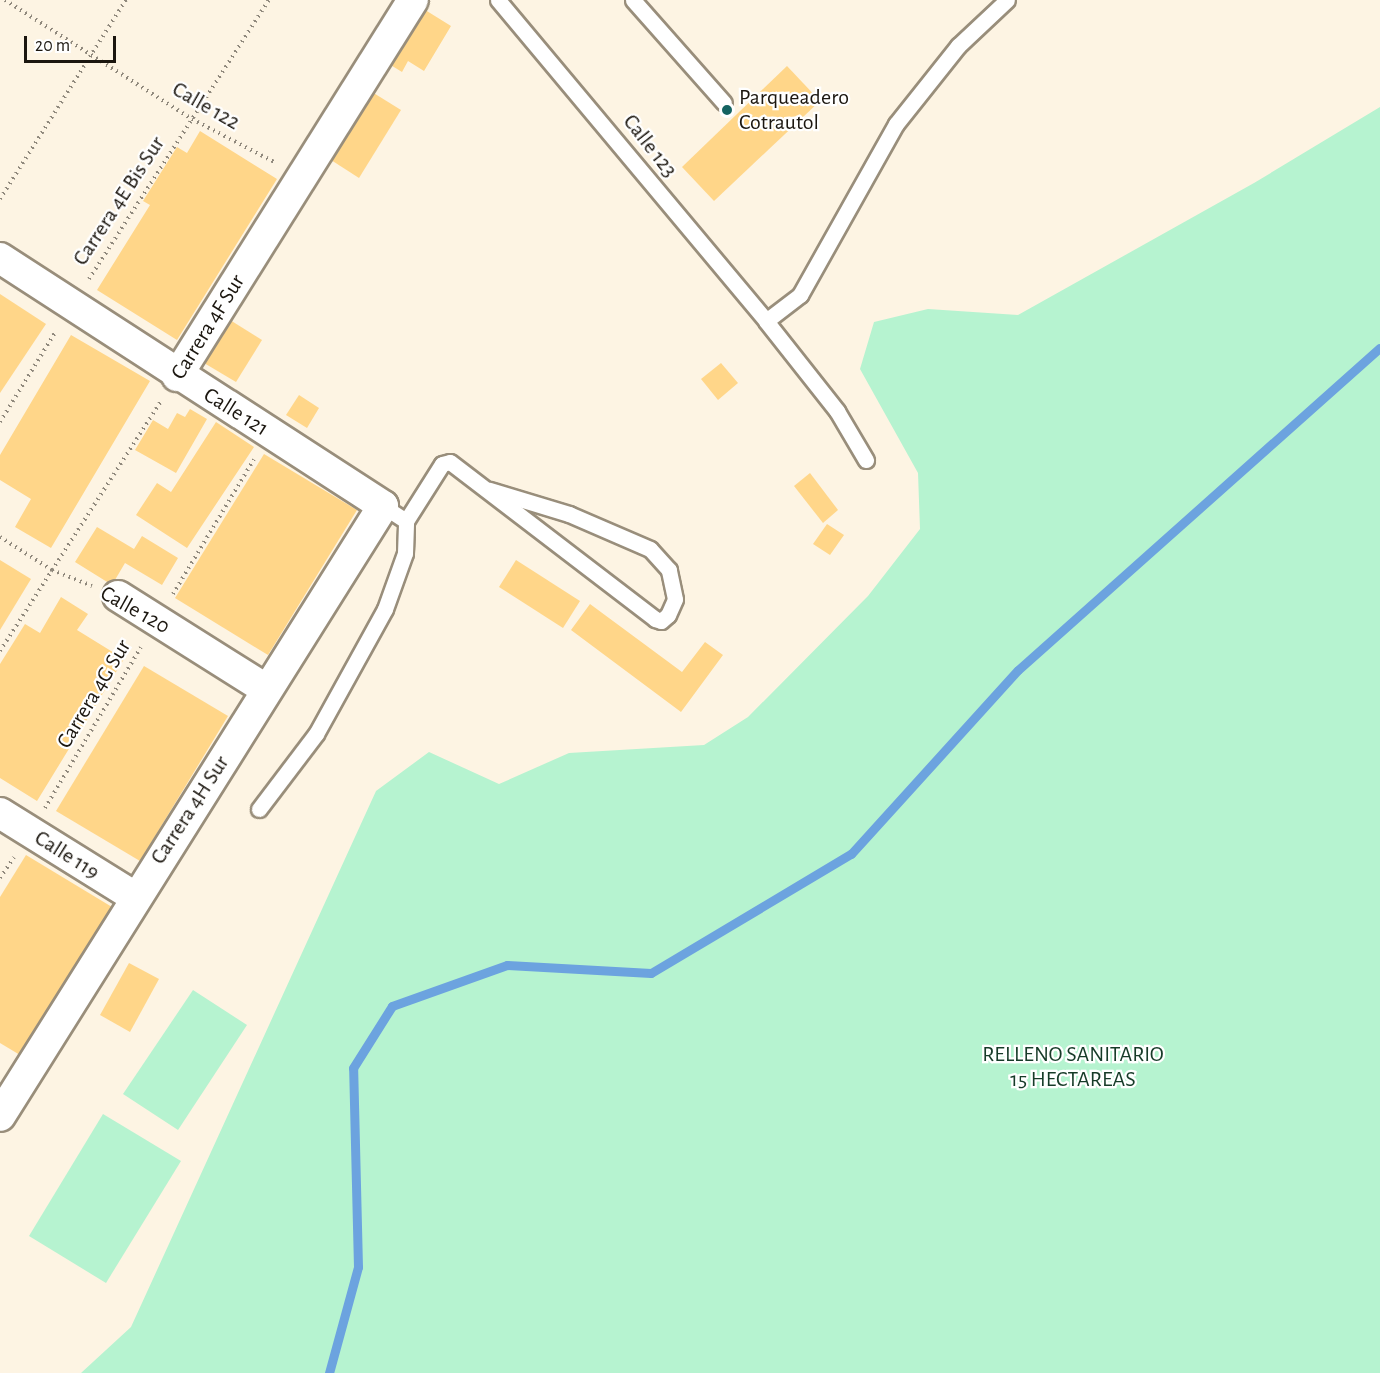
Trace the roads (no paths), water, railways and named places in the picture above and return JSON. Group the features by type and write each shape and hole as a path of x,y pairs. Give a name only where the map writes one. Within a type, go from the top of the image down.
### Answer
{"street":[{"name":"Carrera 4F Sur","path":"177,376 413,0"},
{"name":"Calle 121","path":"0,258 177,376 395,514"},
{"name":"Carrera 4H Sur","path":"4,1101 267,690 395,514"},
{"name":"Calle 120","path":"118,596 267,690"},
{"name":"Calle 119","path":"0,813 135,897"}],"lane":[{"name":"Calle 123","path":"498,0 766,321 837,411 866,460"},
{"path":"633,0 724,104"},
{"path":"766,321 800,295 896,124 958,46 1007,0"},
{"path":"259,809 316,734 385,609 405,553 395,514 442,464 450,462 490,490 655,620 661,621 668,615 675,599 669,570 650,549 569,514 490,490"}],"waterway":[{"path":"329,1373 358,1267 353,1068 392,1006 507,965 651,973 851,854 1018,670 1380,348"}],"place":[{"name":"Parqueadero Cotrautol","path":"727,110"}],"park label":[{"name":"RELLENO SANITARIO 15 HECTAREAS","path":"1073,1066"}]}
